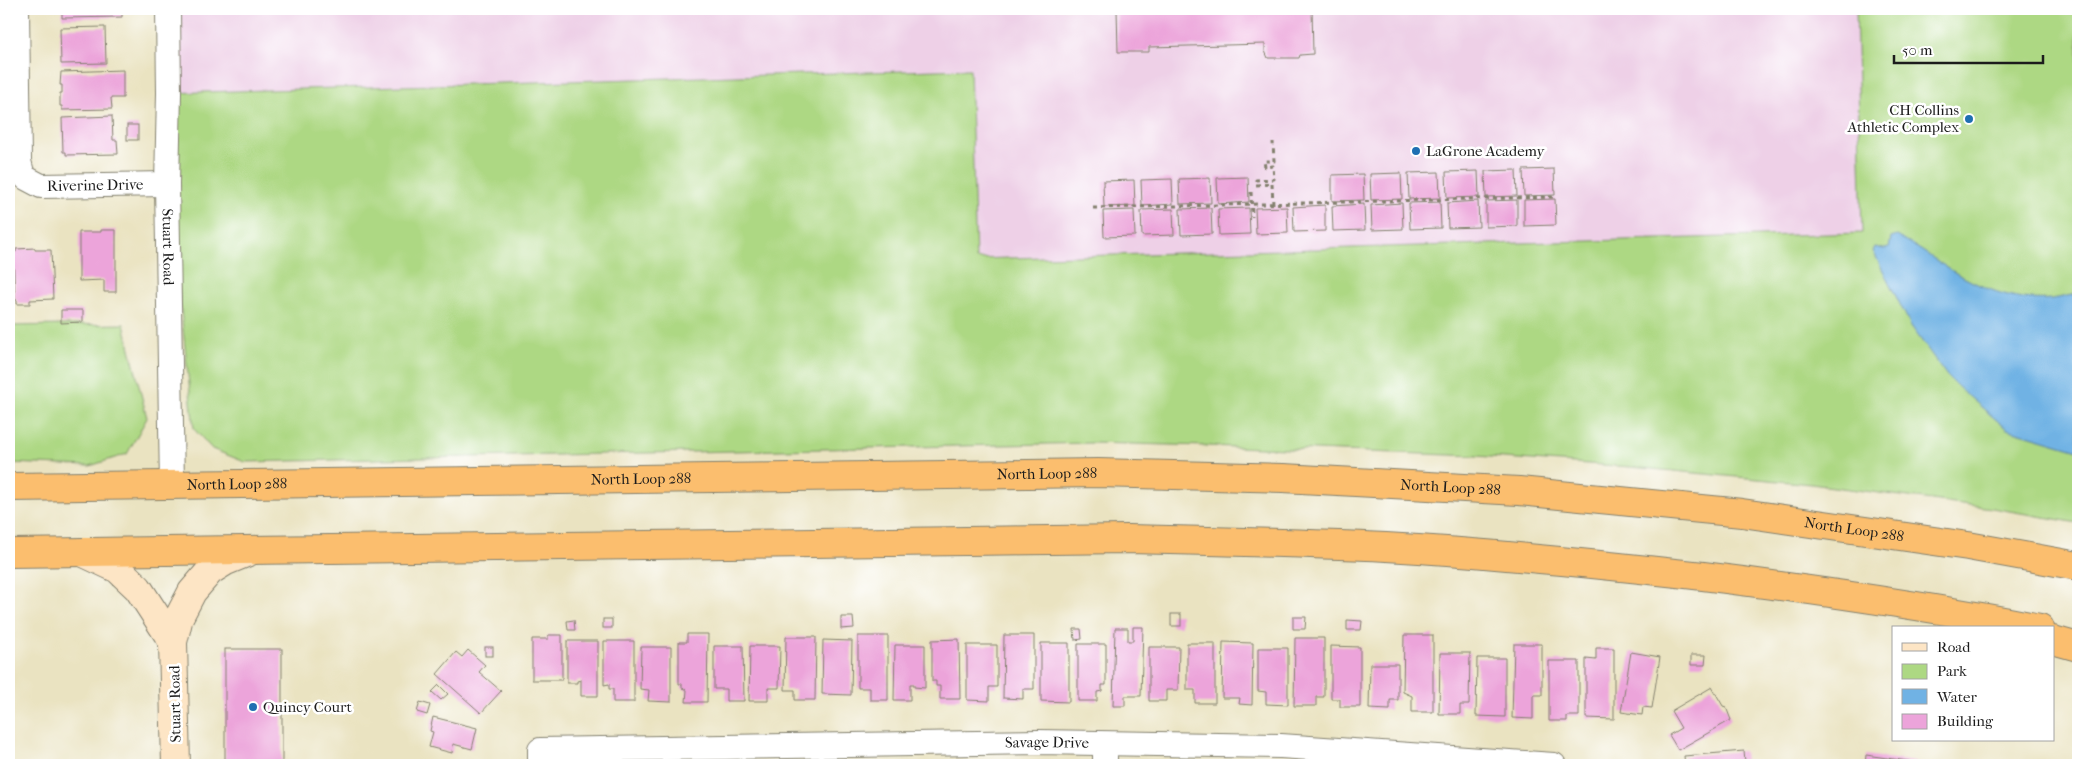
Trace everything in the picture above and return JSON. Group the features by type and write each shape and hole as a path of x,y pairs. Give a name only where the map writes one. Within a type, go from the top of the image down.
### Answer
{"highway":[{"name":"North Loop 288","path":"9,487 1098,473 1283,478 1519,491 1742,513 1968,546 2078,566"},
{"path":"9,553 1128,539 1260,542 1387,547 1625,567 1774,585 2029,626"},
{"path":"1961,614 2003,626"},
{"path":"2054,630 2078,635"},
{"path":"2054,640 2078,647"}],"street":[{"name":"Riverine Drive","path":"17,9 19,161 22,173 26,178 35,184 54,187 167,184"},
{"name":"Stuart Road","path":"168,9 167,184 172,485"},
{"name":"Stuart Road","path":"176,765 173,642 179,617 192,592 210,571 226,561 253,550"},
{"path":"82,552 118,569 138,588 173,642"},
{"name":"Savage Drive","path":"540,757 1038,742 1105,754 1281,746 1554,765"}],"path":[{"path":"1273,142 1274,161 1264,161 1265,167 1274,166 1274,180 1256,180 1256,185 1272,184 1273,204"},
{"path":"1251,192 1252,217"},
{"path":"1093,208 1273,204 1281,202 1554,197"}],"shaded area":[{"name":"LaGrone Academy","path":"168,9 1856,9 1862,233 976,259 970,69 169,93"}],"green space":[{"path":"1856,9 2078,9 2078,523 1992,508 1811,484 1631,467 1476,456 1092,443 245,462 212,449 194,429 167,184 169,93 970,69 976,259 1862,233"},
{"path":"124,324 147,418 127,454 90,466 9,463 9,326"}],"water":[{"path":"1897,236 1958,274 1996,292 2038,299 2052,299 2078,294 2078,450 2007,429 1947,376 1911,326 1873,251 1875,247 1889,248 1891,238"}],"building":[{"path":"62,9 122,9 122,17 62,18"},
{"path":"1117,9 1312,9 1313,54 1300,55 1299,58 1268,58 1265,44 1149,47 1149,52 1118,52"},
{"path":"105,27 106,63 61,64 60,28"},
{"path":"123,70 123,98 111,98 112,109 62,110 62,106 60,106 60,93 62,93 62,85 60,85 61,72"},
{"path":"112,116 113,140 117,140 118,154 66,155 66,152 63,152 62,118"},
{"path":"127,125 138,125 138,140 127,140"},
{"path":"1554,169 1555,195 1524,196 1523,170"},
{"path":"1516,170 1517,196 1486,197 1485,171"},
{"path":"1478,171 1479,197 1447,198 1446,172"},
{"path":"1439,172 1440,198 1409,199 1408,173"},
{"path":"1401,173 1402,199 1371,200 1370,174"},
{"path":"1363,174 1364,200 1332,201 1332,175"},
{"path":"1248,177 1249,202 1218,204 1217,178"},
{"path":"1210,178 1211,203 1180,204 1179,179"},
{"path":"1172,179 1173,204 1142,206 1141,180"},
{"path":"1134,180 1135,206 1104,207 1103,181"},
{"path":"1555,199 1556,225 1524,226 1524,200"},
{"path":"1517,200 1517,226 1486,227 1486,201"},
{"path":"1478,201 1479,227 1448,228 1447,203"},
{"path":"1440,202 1441,228 1410,229 1409,203"},
{"path":"1402,203 1403,229 1372,230 1371,205"},
{"path":"1364,204 1365,230 1333,231 1332,206"},
{"path":"1325,205 1325,231 1294,232 1293,207"},
{"path":"1287,207 1288,233 1256,234 1255,208"},
{"path":"1211,208 1212,234 1181,235 1180,209"},
{"path":"1249,208 1250,234 1219,235 1218,209"},
{"path":"1173,209 1174,235 1142,236 1141,210"},
{"path":"1134,210 1135,236 1104,237 1103,211"},
{"path":"101,230 116,230 116,292 104,292 104,280 79,281 79,232 101,232"},
{"path":"35,248 35,250 51,250 53,299 30,300 30,304 17,304 17,300 15,300 13,252 16,252 16,249"},
{"path":"61,310 83,310 83,322 61,323"},
{"path":"1171,614 1181,614 1181,626 1171,626"},
{"path":"841,617 853,617 854,628 841,629"},
{"path":"1293,617 1306,617 1305,629 1293,629"},
{"path":"603,619 612,619 612,628 603,628"},
{"path":"574,620 575,630 568,630 567,621"},
{"path":"1347,620 1362,621 1361,630 1347,630"},
{"path":"1133,627 1143,627 1141,696 1125,696 1125,706 1113,706 1115,628 1128,628 1128,641 1133,641"},
{"path":"1074,629 1081,629 1082,639 1075,640"},
{"path":"687,634 708,634 707,702 686,702 687,690 682,688 682,684 679,684 679,642 687,642"},
{"path":"548,635 562,635 562,680 532,680 532,639 548,639"},
{"path":"1004,635 1034,635 1034,689 1023,689 1023,699 1003,698"},
{"path":"1404,635 1433,635 1433,712 1412,712 1412,696 1403,692"},
{"path":"858,636 888,636 888,700 870,700 870,688 858,688"},
{"path":"786,637 816,637 815,700 795,700 795,690 785,690"},
{"path":"1295,638 1324,638 1324,697 1316,697 1316,706 1294,706"},
{"path":"959,639 960,699 940,699 940,686 936,686 936,681 932,681 932,640"},
{"path":"823,640 852,641 851,695 822,694"},
{"path":"567,641 598,641 598,696 581,696 581,680 577,681 577,683 567,683"},
{"path":"604,641 634,641 634,702 613,702 613,689 609,689 609,684 604,685"},
{"path":"1223,642 1253,643 1252,705 1239,704 1240,698 1222,698"},
{"path":"1041,643 1069,643 1069,702 1041,701"},
{"path":"1187,643 1215,643 1215,703 1195,703 1195,690 1187,690"},
{"path":"1078,644 1106,644 1106,685 1102,685 1102,691 1097,692 1097,701 1078,701"},
{"path":"1514,644 1542,644 1542,695 1533,695 1533,719 1512,718"},
{"path":"895,645 925,645 925,688 914,687 914,684 910,684 910,700 894,700"},
{"path":"967,645 997,645 997,687 989,687 989,701 967,700"},
{"path":"714,646 743,646 744,701 726,701 726,689 714,689"},
{"path":"750,646 780,646 779,688 768,688 768,701 749,701"},
{"path":"1331,646 1360,647 1360,707 1340,707 1340,699 1331,699"},
{"path":"485,647 493,647 493,656 485,656"},
{"path":"641,647 671,647 671,702 648,701 649,690 640,689"},
{"path":"1149,647 1179,647 1178,690 1166,690 1166,701 1149,701"},
{"path":"1258,648 1288,648 1288,705 1266,704 1266,692 1258,691"},
{"path":"1596,648 1614,648 1614,719 1586,718 1586,659 1596,660"},
{"name":"Quincy Court","path":"225,649 282,649 282,765 225,765"},
{"path":"468,650 485,665 479,672 501,691 481,713 437,674 456,652 462,657"},
{"path":"1631,652 1660,657 1652,708 1643,707 1642,715 1621,712"},
{"path":"1440,653 1470,653 1469,705 1460,705 1460,714 1439,714"},
{"path":"1691,655 1706,655 1705,665 1691,665"},
{"path":"1477,658 1505,658 1505,717 1476,716"},
{"path":"1549,661 1579,661 1579,716 1567,716 1567,721 1549,721"},
{"path":"1370,664 1398,664 1398,700 1390,700 1390,710 1369,709"},
{"path":"439,685 448,694 441,700 432,692"},
{"path":"1712,687 1723,706 1726,707 1731,720 1678,750 1669,735 1681,728 1671,711"},
{"path":"420,702 430,705 427,715 417,712"},
{"path":"433,717 477,728 472,749 453,744 452,753 429,747 433,732 430,731"},
{"path":"1744,751 1745,762 1743,762 1743,765 1685,765 1684,756"},
{"path":"1866,755 1928,764 1928,765 1865,765"}],"place":[{"name":"CH Collins Athletic Complex","path":"1969,119"},
{"name":"LaGrone Academy","path":"1416,151"},
{"name":"Quincy Court","path":"253,707"}]}
